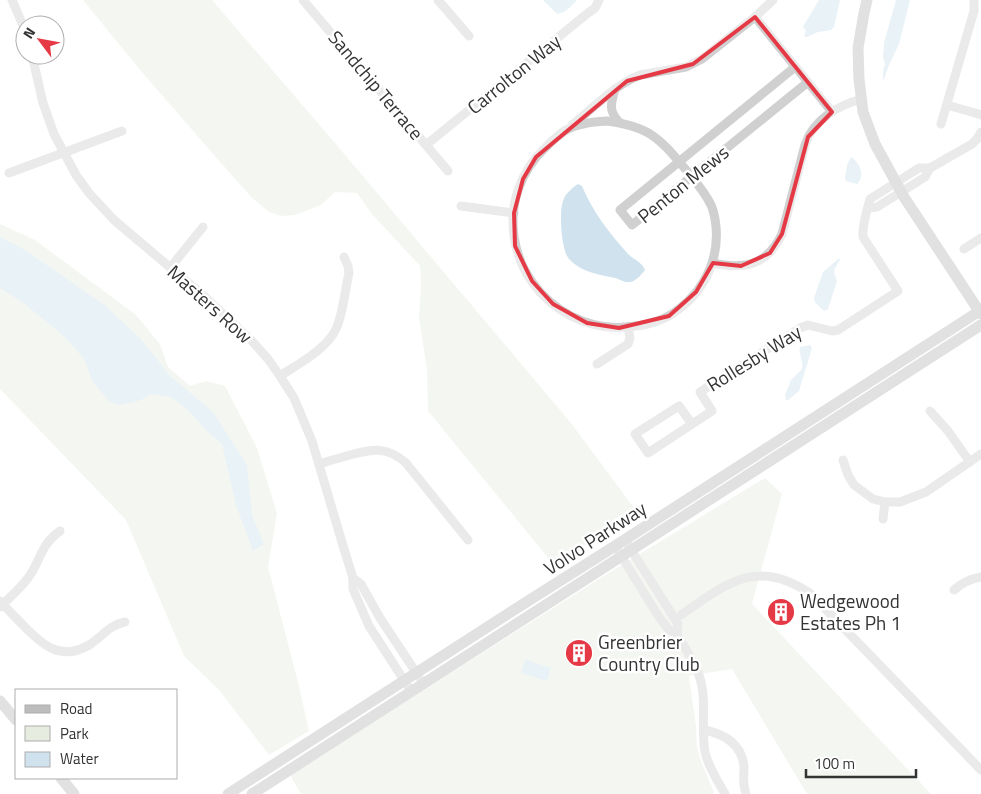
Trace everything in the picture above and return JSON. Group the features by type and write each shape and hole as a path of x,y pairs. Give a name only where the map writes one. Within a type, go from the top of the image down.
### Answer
{"main road":[{"path":"867,0 858,48 859,79 864,112 875,144 898,187 980,312"},
{"name":"Volvo Parkway","path":"228,794 980,312"},
{"name":"Volvo Parkway","path":"252,794 981,326"},
{"path":"1,703 15,719"},
{"path":"62,779 74,794"}],"street":[{"path":"12,0 18,15"},
{"path":"438,0 469,36"},
{"name":"Carrolton Way","path":"426,145 595,8 599,0"},
{"path":"566,130 586,122 607,121 619,122 651,133 666,146 691,176 711,205 716,237 713,263 702,284 688,301 669,316 657,322 637,327 611,328 587,323 562,311 553,304 543,295 527,273 515,246 514,214 519,188 529,167 543,149 566,130 616,89 640,75 698,62 713,52 773,0"},
{"path":"941,124 974,12 974,0"},
{"name":"Sandchip Terrace","path":"306,1 448,171"},
{"path":"755,17 832,112"},
{"name":"Masters Row","path":"34,65 48,119 54,134 88,193 114,220 245,334 268,359 294,398 304,420 319,464 353,578 353,589 365,619 411,692"},
{"name":"Penton Mews","path":"795,67 620,210 632,225 808,82"},
{"path":"616,89 611,102 611,109 619,122"},
{"path":"713,263 732,266 748,265 770,253 782,234 808,137 814,127 832,112 842,106 862,99"},
{"path":"948,105 981,116"},
{"path":"9,173 122,132"},
{"name":"Rollesby Way","path":"692,424 679,406 635,434 648,453 712,411 700,392 724,376 800,328 808,325 832,331 838,330 898,291 863,237 862,229 870,199 898,187 919,168 930,168 972,144 981,132"},
{"path":"461,206 514,214"},
{"path":"170,268 203,228"},
{"path":"964,249 981,238"},
{"path":"280,376 319,350 331,338 339,322 349,273 344,257"},
{"path":"598,364 628,344 630,338 628,327"},
{"path":"930,410 970,462"},
{"path":"319,464 367,451 381,450 394,454 406,462 468,540"},
{"path":"843,460 854,485 873,499 886,502 900,502 926,492 981,454"},
{"path":"883,519 886,502"},
{"path":"60,531 44,547 33,571 26,580 1,604 40,642 55,650 71,651 87,646 112,626 125,622"},
{"path":"620,543 659,617 669,630 677,634 690,656 700,680 703,694 706,758 725,794"},
{"path":"681,615 720,589 742,579 756,576 772,576 798,585 811,594 981,770"},
{"path":"954,590 963,582 981,577"},
{"name":"Masters Row","path":"353,578 361,584 380,618 423,683"},
{"path":"704,730 722,735 737,748 743,761 743,781 746,794"}],"highlighted area":[{"path":"755,17 832,112 808,137 782,234 770,253 741,266 713,263 696,292 669,316 619,328 587,323 553,304 532,281 515,246 514,213 523,179 536,157 627,81 693,64"}],"green space":[{"path":"83,0 212,0 571,423 637,512 554,565 428,411 427,370 419,318 420,266 372,214 357,193 335,192 321,205 295,215 281,216 269,212 252,198 214,155 140,70"},
{"path":"0,224 35,240 136,315 160,344 168,367 190,386 206,381 225,386 257,448 277,513 268,567 309,731 269,755 219,690 184,656 126,520 0,389"},
{"name":"Greenbrier Country Club","path":"765,478 782,494 752,604 931,794 807,794 732,669 689,676 697,747 714,792 712,794 301,794 290,775 610,572"}],"water":[{"path":"543,0 577,0 566,11 557,14"},
{"path":"819,0 840,0 834,27 831,30 818,32 807,37 804,36 806,31 803,27"},
{"path":"896,0 910,0 899,44 883,82 885,64 883,57 884,43"},
{"path":"851,157 857,162 861,173 857,184 846,181 845,178 847,165"},
{"path":"578,184 582,186 596,213 608,230 628,254 644,267 645,270 634,280 626,282 590,272 579,267 566,254 562,231 562,206 564,198"},
{"path":"0,237 25,250 103,304 139,337 169,375 213,412 247,465 252,515 264,544 253,551 236,505 222,444 188,410 171,397 151,394 141,400 118,405 109,401 93,382 84,359 65,337 25,304 0,288"},
{"path":"838,259 840,260 834,272 837,281 828,309 824,311 815,302 814,298 823,272"},
{"path":"810,345 812,348 799,391 786,400 785,395 791,380 802,369 800,347"},
{"path":"527,659 551,668 547,681 521,673"}],"place":[{"name":"Wedgewood Estates Ph 1","path":"781,612"},
{"name":"Greenbrier Country Club","path":"579,653"}]}
